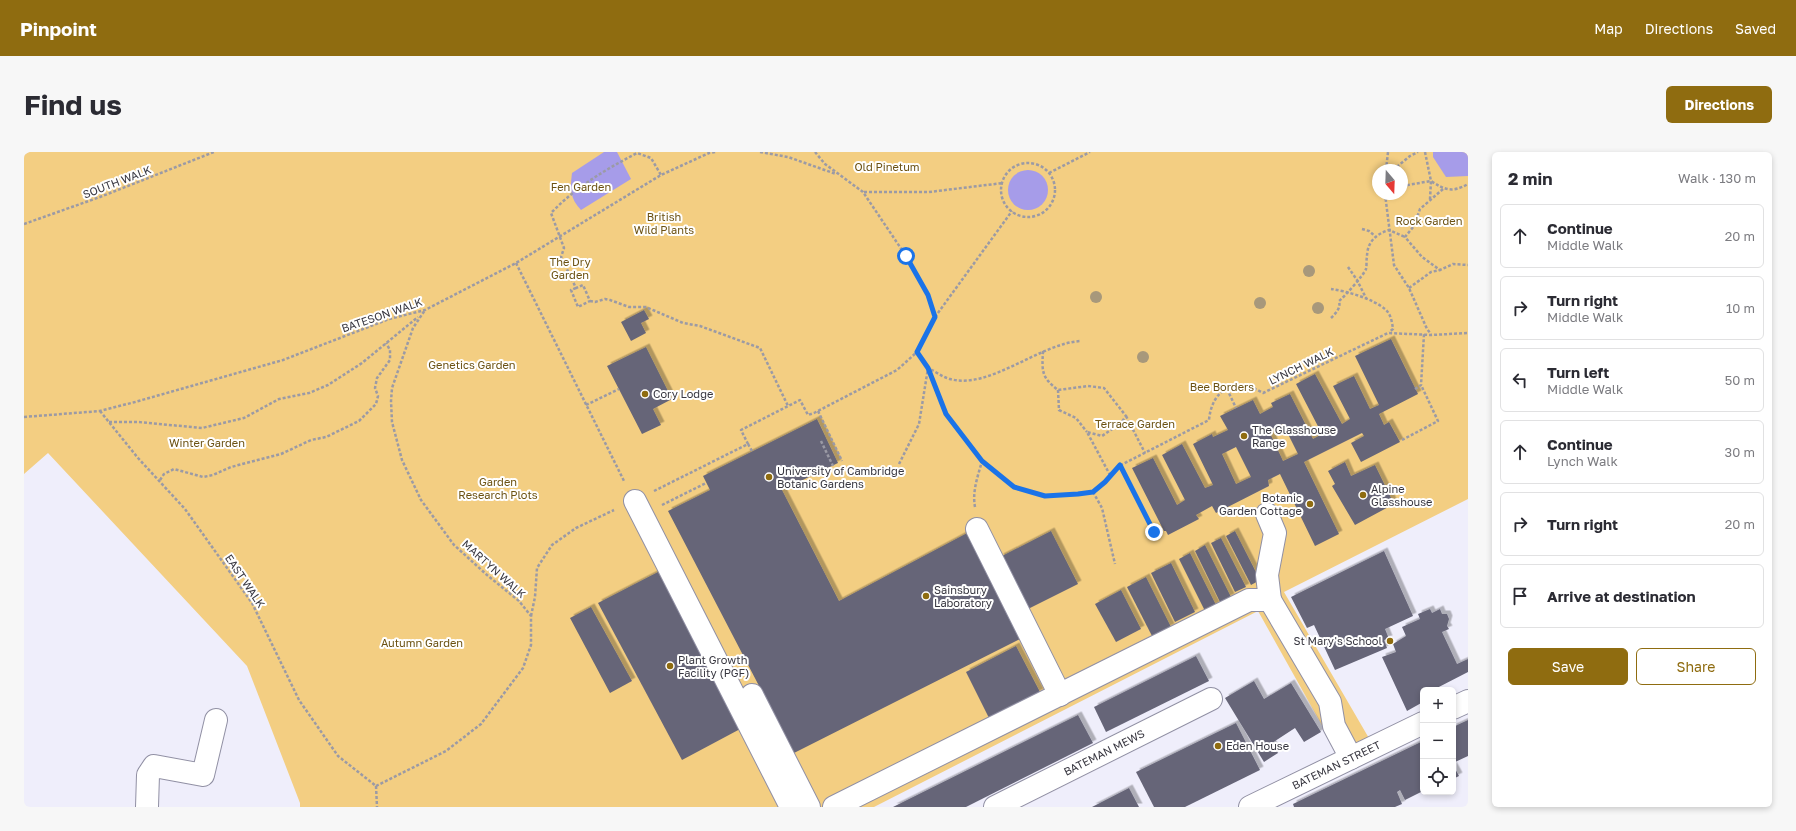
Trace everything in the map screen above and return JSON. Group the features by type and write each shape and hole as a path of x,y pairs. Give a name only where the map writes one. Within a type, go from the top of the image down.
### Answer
{"street":[{"path":"638,508 791,807"},
{"path":"1267,514 1275,533 1267,575 1270,600 1330,702 1334,726 1351,758"},
{"path":"977,529 1060,695"},
{"path":"834,807 1249,600 1270,600"},
{"path":"752,695 809,807"},
{"name":"BATEMAN MEWS","path":"997,807 1212,699"},
{"path":"1456,706 1468,700"},
{"path":"147,807 148,776 154,766 203,775 216,720"},
{"name":"BATEMAN STREET","path":"1250,807 1274,802 1351,758 1421,723"}],"path":[{"name":"SOUTH WALK","path":"24,224 100,197 214,152"},
{"path":"576,288 561,257 564,248 551,213 590,179 637,152 651,158 661,175"},
{"name":"BATESON WALK","path":"24,417 100,411 209,382 283,360 389,319 425,310 516,263 661,175 709,153 716,152"},
{"path":"763,152 788,157 840,175"},
{"path":"815,152 825,164 863,192 906,256 928,295 935,317"},
{"path":"1049,173 1090,152"},
{"path":"1387,164 1388,152"},
{"path":"1400,164 1418,152"},
{"path":"1425,152 1431,181 1430,199"},
{"path":"1026,163 1035,164 1049,173 1053,180 1055,189 1054,197 1047,208 1037,216 1028,217 1012,212 1003,199 1002,183 1011,169 1026,163"},
{"path":"1408,185 1431,181 1443,189 1458,190 1468,184"},
{"path":"863,192 928,192 1002,183"},
{"path":"1405,237 1414,226 1420,209 1443,189"},
{"path":"1386,200 1388,230 1394,265 1410,288 1427,329 1431,334"},
{"path":"752,451 741,430 800,400 808,415 818,411 897,370 917,352 935,317 1012,212"},
{"path":"1362,229 1369,231 1375,236"},
{"path":"1331,318 1337,311 1340,300 1366,269 1367,252 1375,236 1388,230 1405,237 1422,257 1440,270"},
{"path":"516,263 638,508"},
{"path":"1410,288 1431,272 1453,264 1468,265"},
{"path":"1348,267 1357,280 1366,298"},
{"path":"590,301 583,285 570,290 578,307 590,301 594,302 605,299 616,300 628,306 646,307 683,323 700,326 760,348 788,406"},
{"path":"1331,289 1366,298 1386,309 1392,320 1393,329 1388,332"},
{"name":"MARTYN WALK","path":"425,310 412,328 392,388 392,422 402,460 421,500 454,545 519,601 531,616"},
{"path":"108,422 138,422 202,428 224,424 244,418 279,399 309,393 328,385 362,363 421,314"},
{"name":"LYNCH WALK","path":"1227,388 1244,385 1263,393 1388,332 1468,334"},
{"path":"1402,440 1438,421 1421,385 1424,334"},
{"path":"928,368 950,379 970,380 1004,370 1025,361 1043,350 1081,340"},
{"path":"160,480 164,474 174,469 203,477 213,475 231,467 281,454 311,440 326,437 359,421 376,404 378,396 375,388 377,378 390,360 390,350 386,343"},
{"path":"1043,350 1043,375 1048,383 1058,390 1088,386 1104,388 1126,416 1145,453"},
{"path":"917,352 928,368 946,414 982,461 1014,487 1045,496 1093,492 1105,482 1120,465 1209,420 1210,409 1215,398 1227,388 1236,408"},
{"path":"899,464 919,424 928,368"},
{"path":"1415,389 1421,385"},
{"path":"586,405 619,389"},
{"path":"1058,390 1059,410 1076,418 1087,432 1110,475"},
{"name":"EAST WALK","path":"100,411 138,458 160,480 185,509 252,603 299,700 338,756 376,786"},
{"path":"818,411 842,461"},
{"path":"1087,432 1102,436 1121,424 1126,416"},
{"path":"821,441 833,466"},
{"path":"638,508 748,444"},
{"path":"977,529 974,499 975,484 982,461"},
{"path":"1120,465 1158,540"},
{"path":"377,807 376,786 446,751 481,724 523,668 531,645 531,616 535,597 536,568 552,545 576,528 638,508 706,483"},
{"path":"1093,492 1102,508 1115,564"},
{"path":"1154,532 1162,528"}],"green space":[{"name":"University of Cambridge Botanic Gardens","path":"29,152 1468,152 1468,499 1284,592 1370,740 1338,754 1258,611 874,807 300,807 300,803 247,666 48,453 24,474 24,155"}],"shaded area":[{"name":"Fen Garden","path":"604,152 617,152 631,179 581,210 577,206 572,193 572,173"},
{"path":"1433,152 1468,152 1468,176 1446,177 1433,157"},
{"path":"1032,170 1039,173 1045,179 1048,190 1047,198 1039,207 1032,210 1024,210 1017,207 1009,198 1008,186 1011,179 1020,171"}],"building":[{"path":"644,310 649,319 641,323 646,333 631,341 621,322"},
{"name":"The Glasshouse Range","path":"1391,339 1418,394 1379,414 1384,425 1389,422 1400,442 1361,462 1351,443 1364,436 1362,433 1304,462 1339,534 1315,546 1280,474 1268,480 1269,486 1216,513 1212,506 1196,515 1199,519 1168,535 1166,531 1164,531 1132,468 1153,458 1177,505 1185,500 1162,455 1182,444 1205,488 1213,485 1193,444 1212,434 1213,437 1228,430 1220,416 1253,400 1260,414 1273,407 1271,403 1290,394 1313,439 1322,434 1296,384 1315,374 1342,424 1350,419 1333,386 1354,376 1370,409 1379,405 1355,356","holes":["1283,424 1298,454 1283,461 1269,431","1236,447 1251,477 1236,484 1222,454"]},
{"name":"Cory Lodge","path":"646,347 672,399 653,409 661,425 642,434 607,366"},
{"name":"Sainsbury Laboratory","path":"817,419 838,463 782,490 839,601 971,531 1020,639 794,753 668,511 710,490 703,476"},
{"name":"Alpine Glasshouse","path":"1345,462 1351,476 1375,465 1394,504 1355,525 1332,486 1335,484 1328,471"},
{"path":"1051,531 1078,584 1026,610 1000,557"},
{"path":"1235,531 1260,580 1251,585 1226,536"},
{"path":"1221,538 1246,587 1235,592 1211,543"},
{"path":"1205,545 1231,597 1220,602 1195,551"},
{"path":"1384,551 1413,616 1385,629 1389,639 1384,640 1387,648 1335,670 1314,625 1307,628 1291,597"},
{"path":"1190,553 1216,605 1205,611 1179,559"},
{"path":"1171,563 1195,612 1175,622 1151,573"},
{"name":"Plant Growth Facility (PGF)","path":"658,572 742,728 682,760 598,603"},
{"path":"1146,577 1171,627 1152,636 1127,587"},
{"path":"1121,590 1141,629 1116,642 1095,604"},
{"path":"591,607 632,681 610,693 570,618"},
{"path":"1430,609 1432,613 1440,609 1442,614 1447,614 1449,619 1447,626 1449,629 1442,632 1457,664 1468,659 1468,672 1439,687 1420,687 1420,704 1407,711 1382,657 1396,652 1393,644 1406,636 1402,627 1420,619 1418,614"},
{"path":"1016,646 1040,692 989,718 966,672"},
{"path":"1196,656 1209,681 1106,732 1094,707"},
{"path":"1254,681 1264,699 1291,683 1321,732 1304,742 1295,728 1272,743 1278,753 1264,762 1225,698"},
{"path":"1078,715 1093,743 966,807 893,807"},
{"path":"1468,720 1468,756 1456,762 1456,759 1456,726"},
{"name":"Eden House","path":"1236,723 1260,770 1185,807 1154,807 1136,772"},
{"path":"1420,742 1420,792 1405,800 1400,790 1397,792 1402,804 1395,807 1294,807 1293,804"},
{"path":"1456,770 1459,776 1456,778"},
{"path":"1129,788 1139,807 1092,807"}],"place":[{"name":"Cory Lodge","path":"645,394"},
{"name":"The Glasshouse Range","path":"1244,436"},
{"name":"University of Cambridge Botanic Gardens","path":"769,477"},
{"name":"Alpine Glasshouse","path":"1363,495"},
{"name":"Botanic Garden Cottage","path":"1310,504"},
{"name":"Sainsbury Laboratory","path":"926,596"},
{"name":"St Mary's School","path":"1390,641"},
{"name":"Plant Growth Facility (PGF)","path":"670,666"},
{"name":"Eden House","path":"1218,746"}],"route":[{"path":"906,256 928,295 935,317 917,352 928,368 946,414 982,461 1014,487 1045,496 1093,492 1105,482 1120,465 1154,532"}],"park label":[{"name":"Old Pinetum","path":"887,167"},
{"name":"Rock Garden","path":"1429,221"},
{"name":"British Wild Plants","path":"664,223"},
{"name":"The Dry Garden","path":"570,268"},
{"name":"Genetics Garden","path":"472,365"},
{"name":"Bee Borders","path":"1222,387"},
{"name":"Terrace Garden","path":"1135,424"},
{"name":"Winter Garden","path":"207,443"},
{"name":"Garden Research Plots","path":"498,488"},
{"name":"Autumn Garden","path":"422,643"}]}
